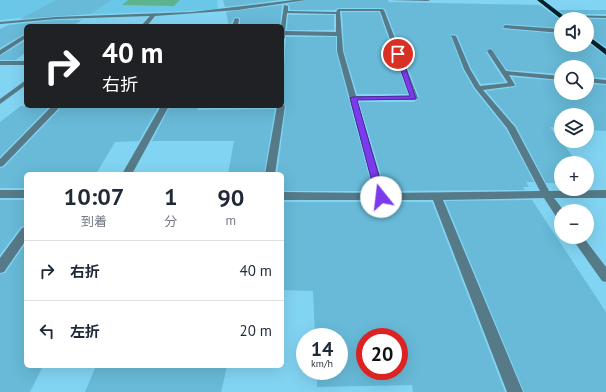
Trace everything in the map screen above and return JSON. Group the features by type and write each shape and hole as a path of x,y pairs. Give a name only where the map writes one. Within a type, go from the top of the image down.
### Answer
{"highway":[{"path":"540,0 556,12"},
{"path":"594,43 606,53"}],"street":[{"path":"0,23 238,9 279,2 304,0"},
{"path":"391,0 428,0"},
{"path":"283,24 286,2"},
{"path":"285,12 382,10 414,98 353,98"},
{"path":"339,12 340,51 381,197"},
{"path":"146,24 153,15"},
{"path":"109,21 114,16"},
{"path":"594,17 606,17"},
{"path":"44,24 52,19"},
{"path":"236,24 237,19"},
{"path":"505,27 554,30"},
{"path":"284,35 339,34"},
{"path":"453,36 467,69 478,88 511,127 546,194 554,205"},
{"path":"0,53 24,37"},
{"path":"478,88 512,85 490,51"},
{"path":"0,63 24,63"},
{"path":"505,74 554,78"},
{"path":"594,81 606,82"},
{"path":"0,102 24,84"},
{"path":"128,172 164,108"},
{"path":"270,172 281,108"},
{"path":"0,164 54,109"},
{"path":"0,194 24,194"},
{"path":"284,196 381,197 606,194"},
{"path":"436,196 515,392"},
{"path":"0,268 24,234"},
{"path":"582,244 606,278"}],"shaded area":[{"path":"0,0 217,0 218,10 35,16 0,20"},
{"path":"128,0 180,0 174,6 122,5"}],"building":[{"path":"56,0 112,0 90,14 20,19"},
{"path":"223,0 281,0 225,7"},
{"path":"307,0 388,0 389,2 540,5 554,15 554,28 505,24 502,29 554,33 554,52 594,52 594,47 606,56 606,78 594,77 594,60 554,60 554,73 507,70 491,48 486,52 505,82 481,84 471,68 457,35 450,34 463,70 474,89 506,129 534,182 526,182 529,187 523,187 525,190 386,191 359,102 414,102 419,97 385,9 338,8 335,10 290,10 289,5 287,4"},
{"path":"282,5 280,24 240,24 240,18 235,17 230,24 229,24 226,12"},
{"path":"558,10 606,10 606,14 594,14 594,12 560,12"},
{"path":"342,12 379,12 408,94 357,94 344,51"},
{"path":"288,15 334,15 334,30 287,30"},
{"path":"594,19 606,19 606,47 594,39"},
{"path":"56,20 82,20 75,24 24,24 24,34 0,48 0,29 9,25"},
{"path":"286,37 336,37 336,51 373,191 284,191 284,172 277,172 286,106 284,104"},
{"path":"24,41 24,54 16,60 0,60 0,56"},
{"path":"512,77 554,80 554,100 594,100 594,84 606,85 606,131 594,130 594,108 554,108 554,127 550,127 554,132 554,148 566,148 573,156 554,156 554,183 546,183 516,126 486,91 515,87 516,84"},
{"path":"21,106 24,106 24,108 48,108 0,157 0,122"},
{"path":"58,108 158,108 139,141 115,142 97,172 24,172 24,188 0,188 0,168 4,167 59,110"},
{"path":"169,108 198,108 197,110 275,109 264,172 228,172 234,141 152,141"},
{"path":"0,200 24,200 24,226 21,227 0,255"},
{"path":"532,200 554,233 554,244 561,244 606,312 606,392 524,392 445,201"},
{"path":"284,202 432,202 505,392 413,392 412,385 317,387 317,380 348,380 348,328 315,328 313,291 284,290"},
{"path":"24,246 24,368 42,368 30,392 0,392 0,274 5,273"},
{"path":"95,368 227,368 221,392 85,392"}],"route":[{"path":"381,197 353,98 414,98 398,54"}]}
